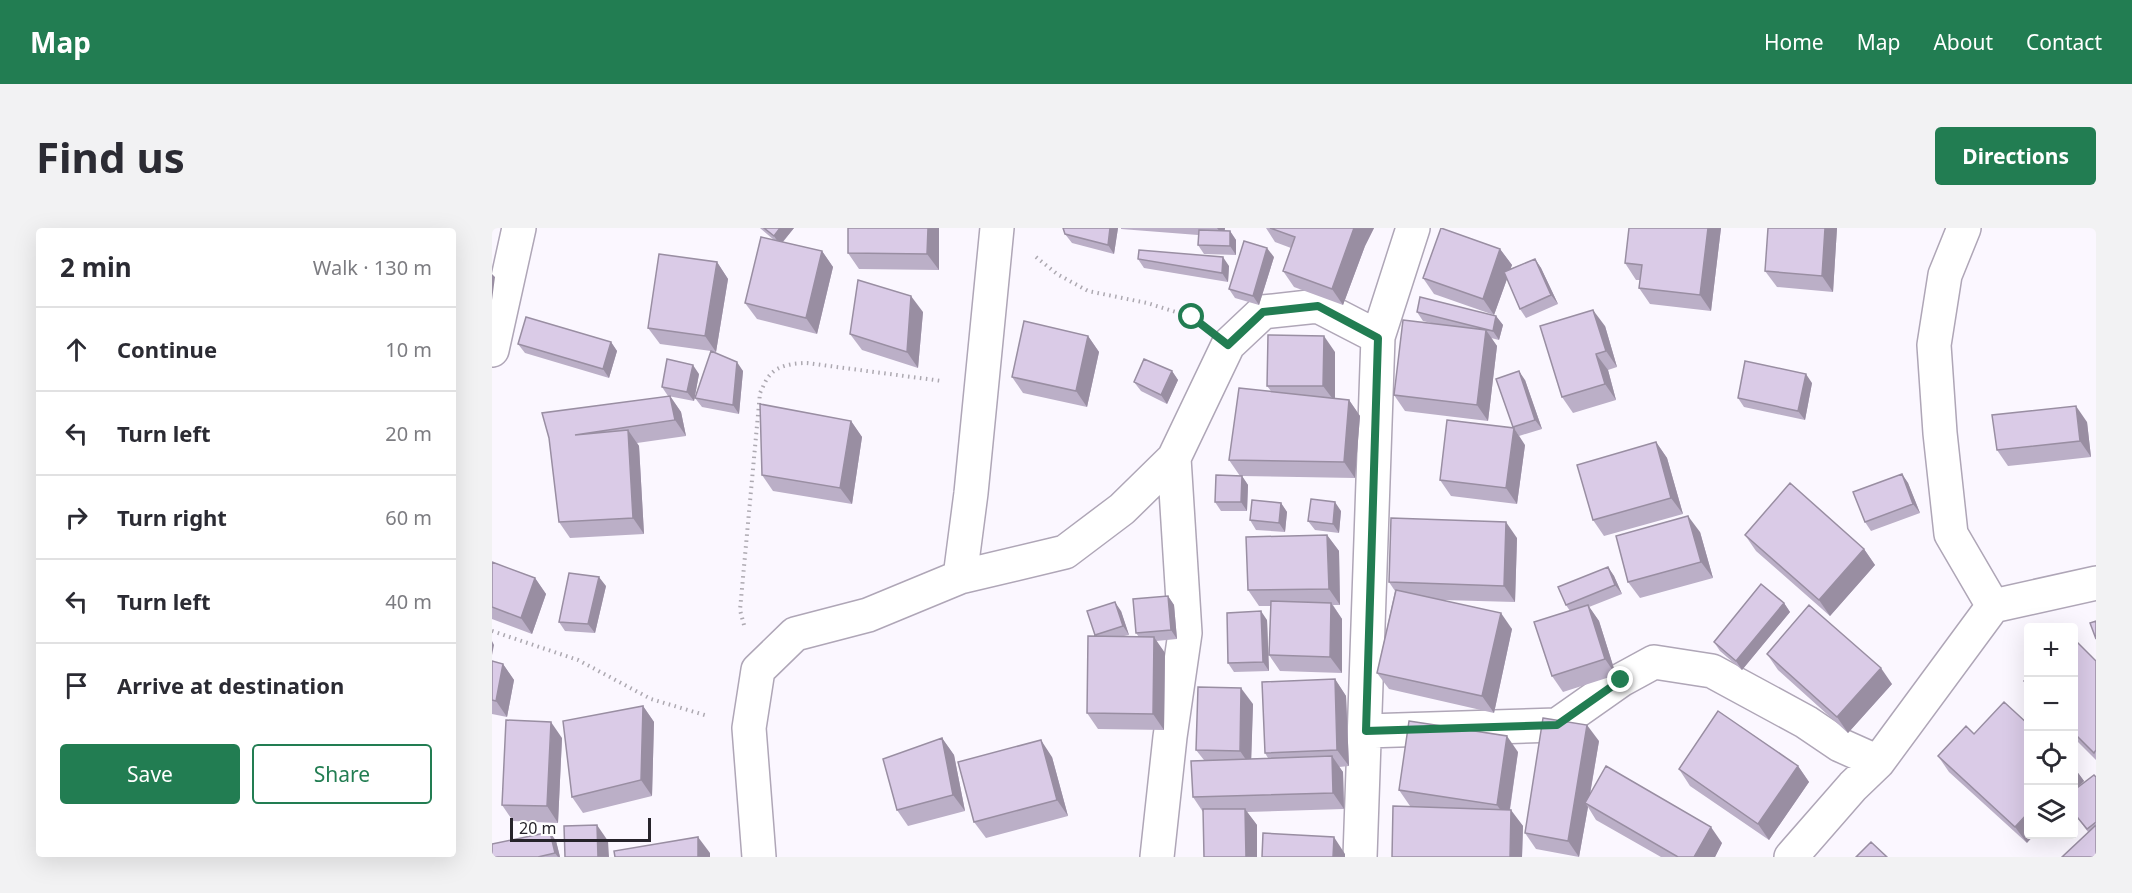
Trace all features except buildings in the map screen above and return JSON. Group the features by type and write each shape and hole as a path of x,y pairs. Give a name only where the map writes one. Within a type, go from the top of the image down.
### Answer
{"street":[{"path":"492,350 519,228"},
{"path":"960,577 971,493 997,228"},
{"path":"1360,857 1378,338 1413,228"},
{"path":"1964,228 1945,275 1934,345 1939,422 1951,534 1993,606"},
{"path":"759,857 749,728 758,670 795,634 868,615 960,577 1065,552 1122,509 1174,458 1228,345 1263,312 1318,306 1378,338"},
{"path":"1157,857 1170,737 1185,633 1174,458"},
{"path":"1791,857 1853,786 1878,762 1993,606 2096,583"},
{"path":"1366,731 1557,725 1621,680 1654,663 1712,671 1806,722 1840,745 1878,762"}],"path":[{"path":"1033,255 1057,274 1088,291 1147,303 1192,317 1228,345"},
{"path":"758,670 740,610 760,393 770,374 783,367 807,363 981,386"},
{"path":"492,631 578,660 651,699 749,728"}],"route":[{"path":"1192,317 1228,345 1263,312 1318,306 1378,338 1366,731 1557,725 1621,680"}]}
